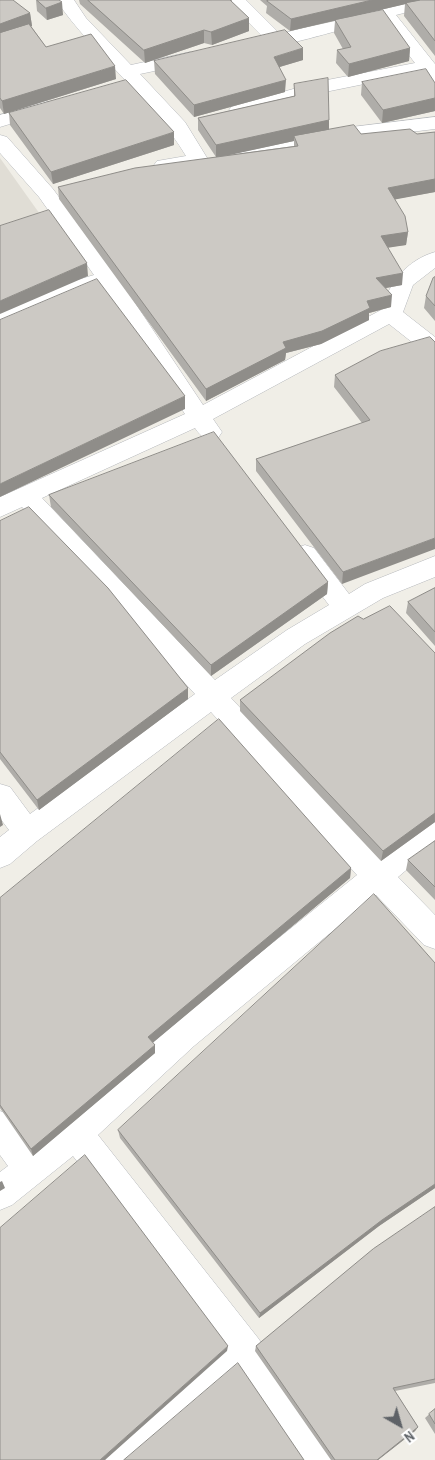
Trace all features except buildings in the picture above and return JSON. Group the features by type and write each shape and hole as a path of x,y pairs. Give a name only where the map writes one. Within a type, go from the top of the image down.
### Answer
{"street":[{"path":"236,0 276,40"},
{"path":"229,50 276,40 432,0"},
{"path":"69,1 80,22 124,79 187,123 214,159"},
{"path":"224,114 322,87 431,71 385,12"},
{"path":"124,79 210,54"},
{"path":"0,121 66,100"},
{"path":"144,169 280,148 335,135 435,123"},
{"path":"0,142 55,191 107,278 199,417 222,448"},
{"path":"0,508 199,417 391,314 398,291 409,274 435,259"},
{"path":"0,318 69,288 107,278"},
{"path":"391,314 435,349"},
{"path":"25,495 213,696 376,875 435,935"},
{"path":"293,539 345,608"},
{"path":"0,855 27,832 296,637 374,590 435,566"},
{"path":"0,796 27,832"},
{"path":"0,1193 29,1168 76,1133 183,1034 435,828"},
{"path":"0,1127 29,1168"},
{"path":"76,1133 245,1351 320,1460"},
{"path":"124,1460 245,1351"}],"shaded area":[{"path":"0,158 42,217 0,231"}]}
